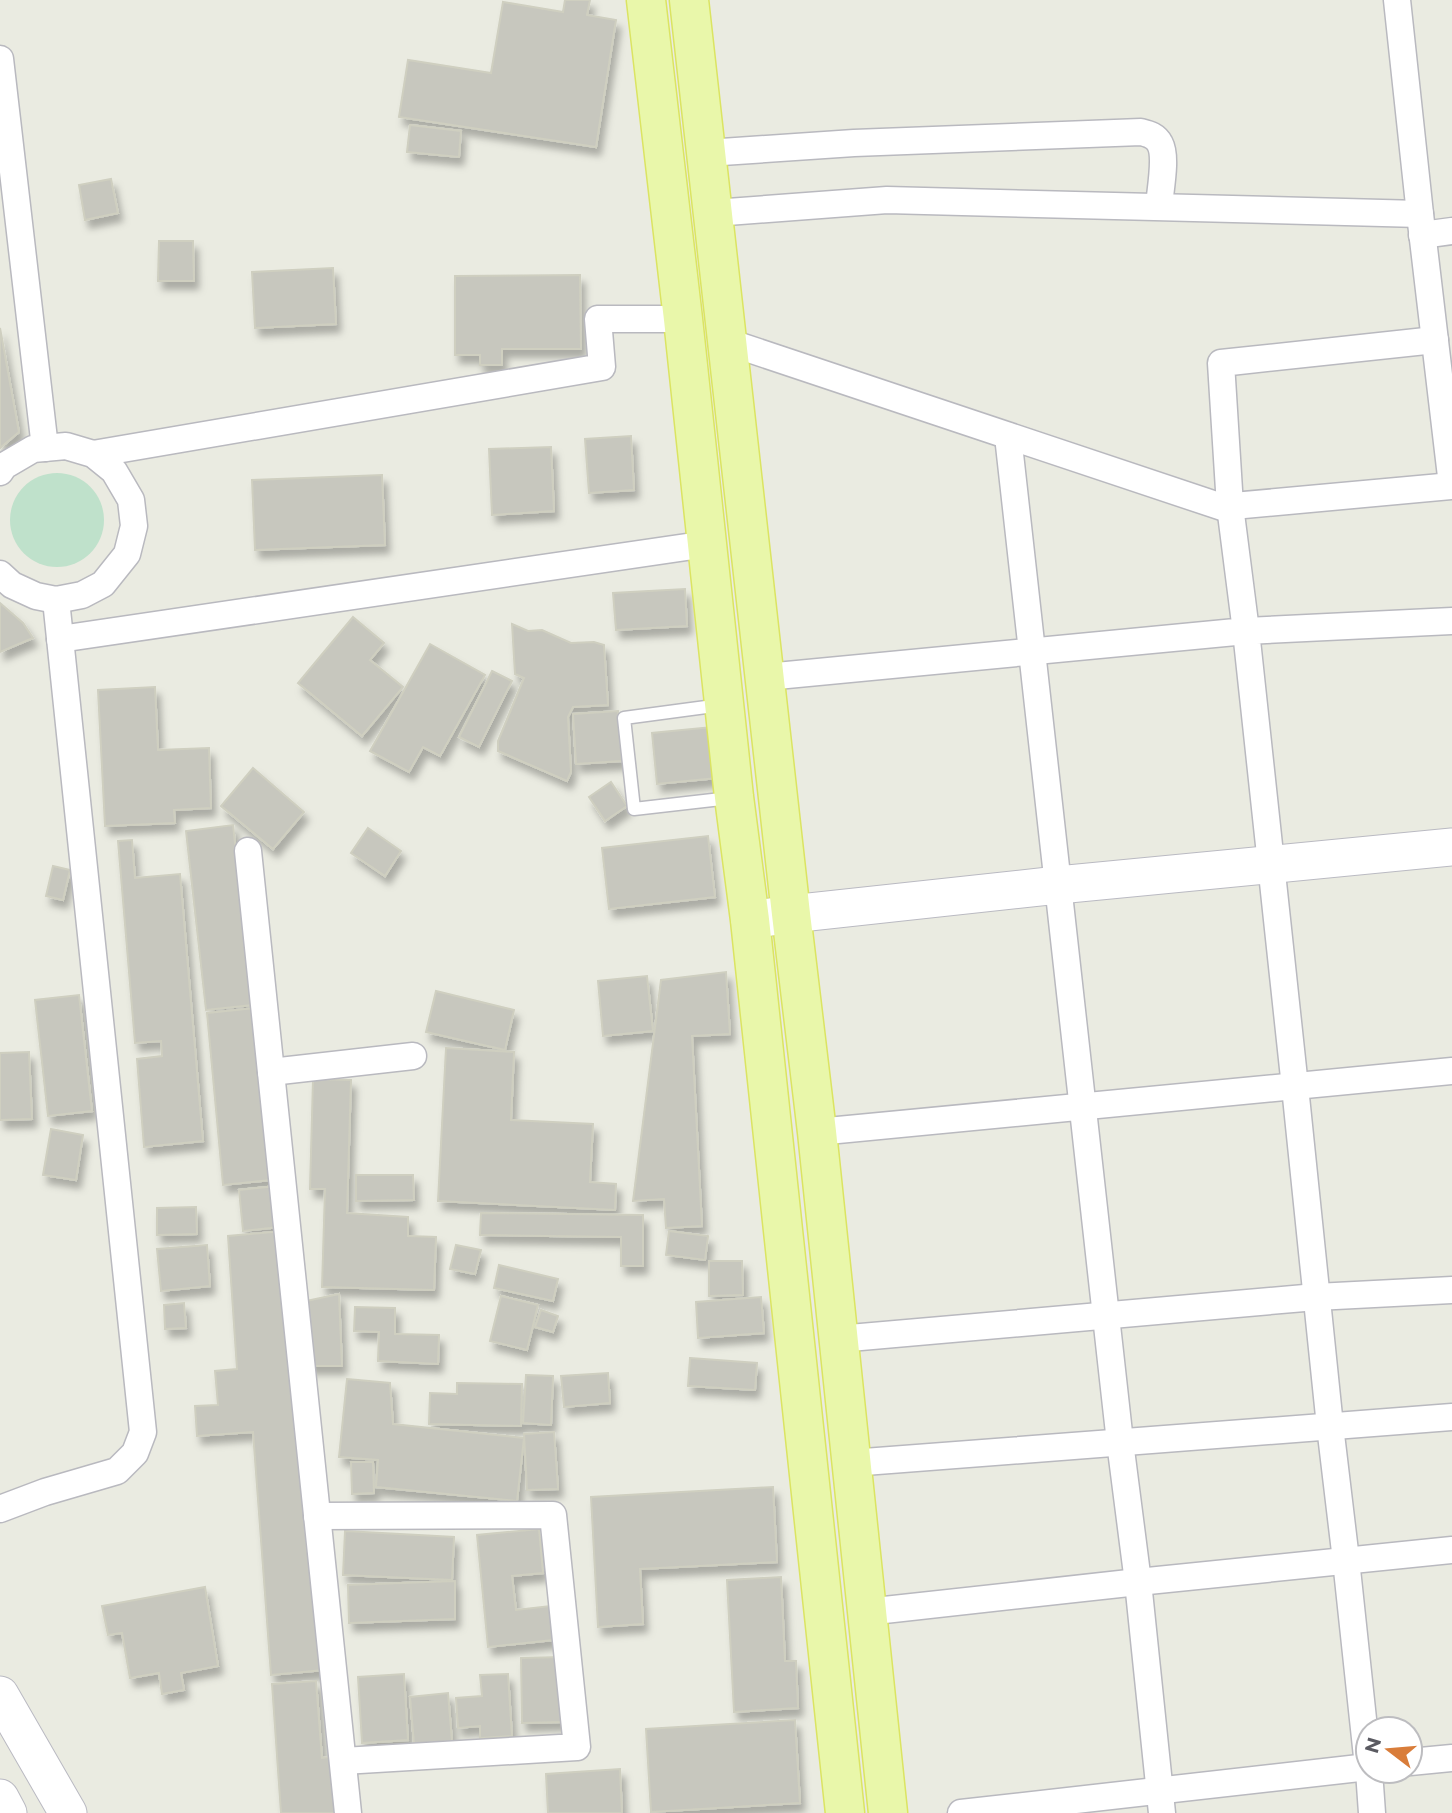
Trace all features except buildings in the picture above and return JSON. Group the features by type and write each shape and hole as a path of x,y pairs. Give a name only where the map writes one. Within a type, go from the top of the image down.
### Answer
{"main road":[{"path":"646,0 750,920 845,1813"},
{"path":"690,0 817,1132 888,1813"}],"street":[{"path":"728,342 1223,507 1452,486 1397,0"},
{"path":"0,59 45,448"},
{"path":"707,153 854,143 1141,132 1151,135 1159,142 1163,153 1159,206"},
{"path":"713,213 887,200 1159,206 1421,224 1452,231"},
{"path":"93,454 601,367 598,319 683,319"},
{"path":"1362,1715 1272,864 1230,506 1221,363 1435,340"},
{"path":"1008,436 1120,1442 1138,1581 1160,1801"},
{"path":"0,472 4,466 33,449 66,446 93,454 114,471 131,500 134,526 127,554 103,584 82,595 56,600 36,596 12,584 0,574"},
{"path":"60,639 707,544"},
{"path":"0,1509 45,1492 117,1471 135,1453 143,1432 56,600"},
{"path":"766,677 1245,631 1452,621"},
{"path":"750,920 1058,885 1452,847"},
{"path":"248,851 348,1813"},
{"path":"271,1072 413,1056"},
{"path":"817,1132 1452,1071"},
{"path":"838,1339 1316,1297 1452,1290"},
{"path":"851,1462 1452,1417"},
{"path":"317,1516 553,1515 577,1747 343,1761"},
{"path":"866,1612 1138,1581 1452,1550"},
{"path":"0,1695 68,1813"},
{"path":"1424,1761 1452,1758"},
{"path":"961,1813 1160,1801 1354,1770"},
{"path":"1370,1785 1372,1813"},
{"path":"0,1798 8,1813"}],"lane":[{"path":"724,705 624,718 634,809 734,797"}],"green space":[{"path":"57,473 75,476 90,487 101,502 104,520 101,538 90,553 75,564 57,567 39,564 24,553 13,538 10,520 13,502 24,487 39,476"}]}
